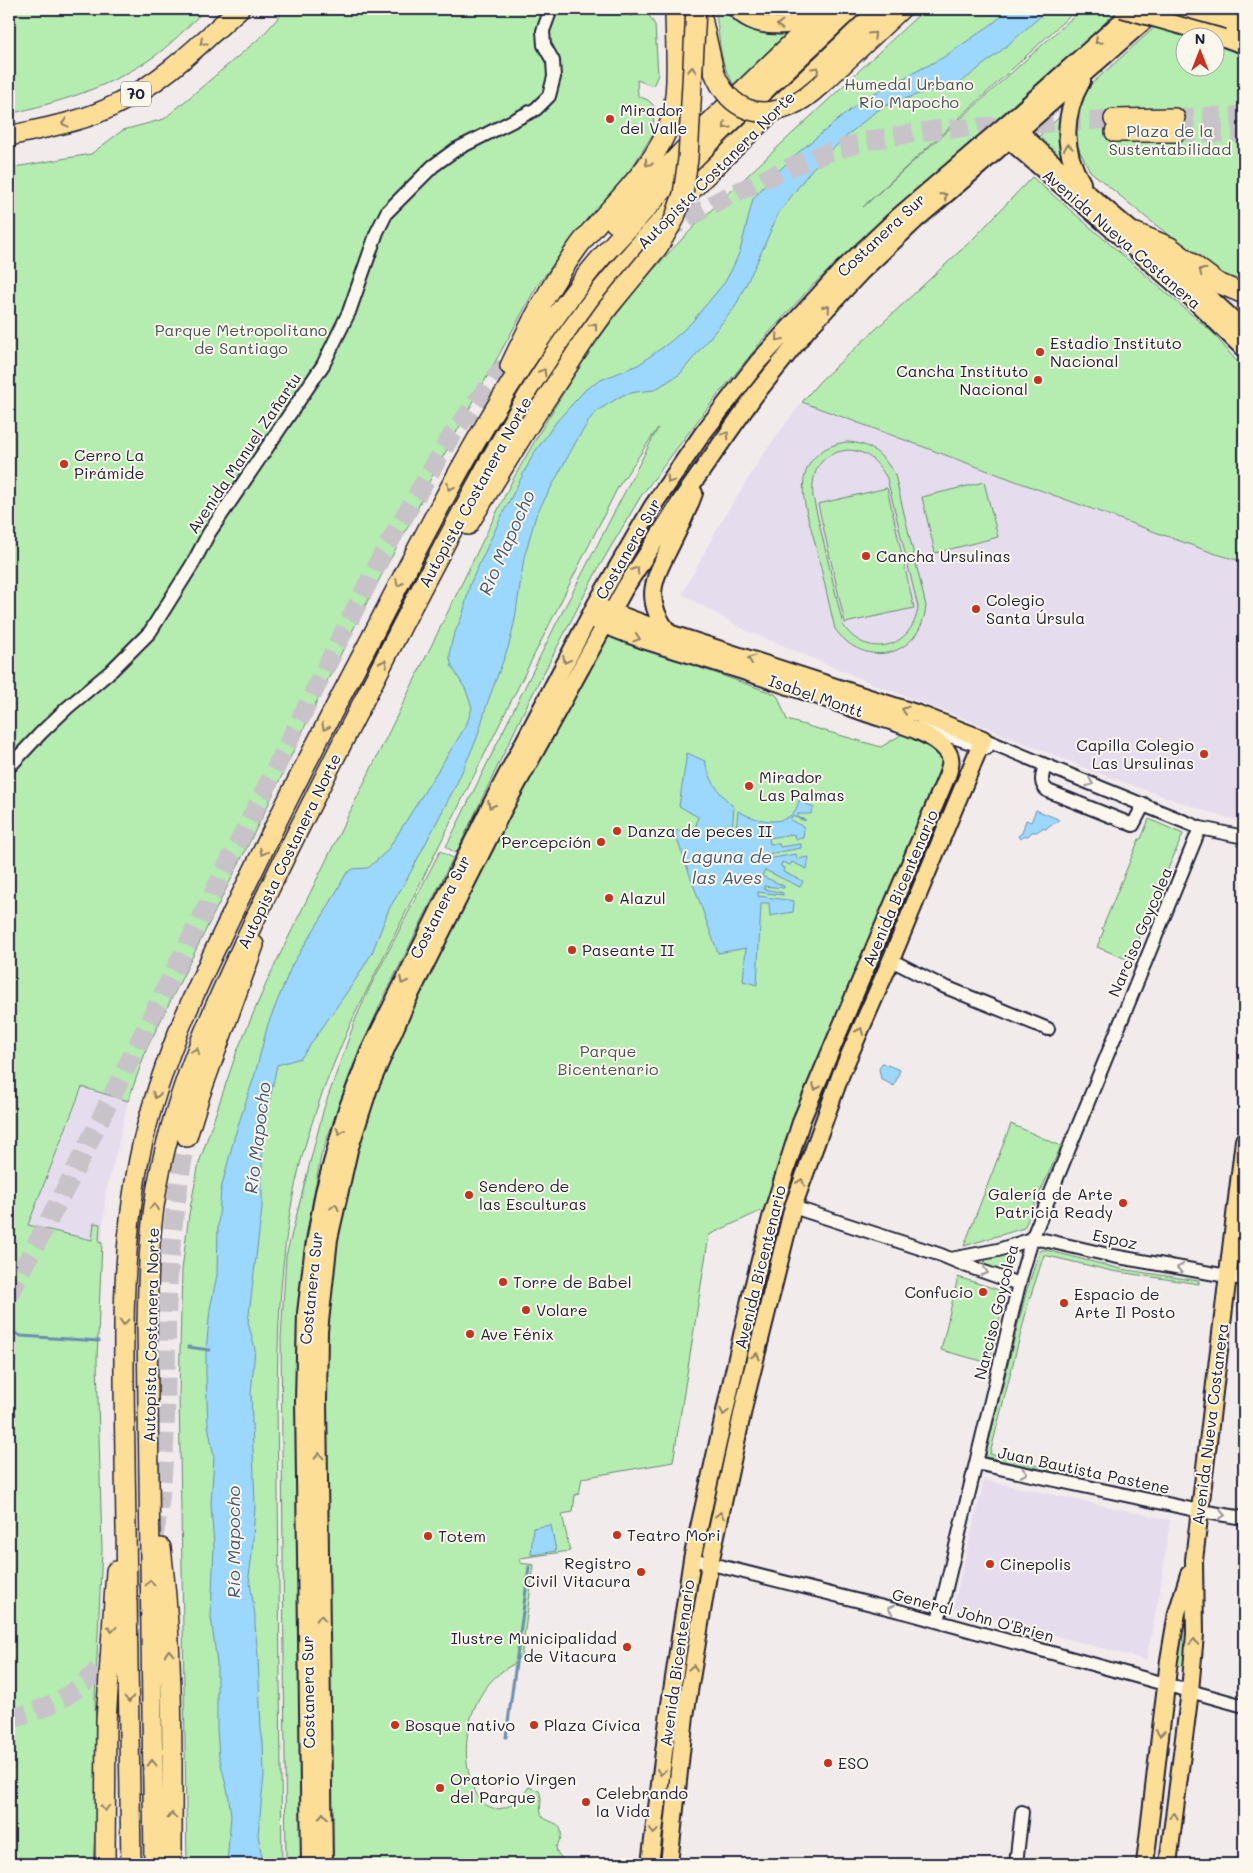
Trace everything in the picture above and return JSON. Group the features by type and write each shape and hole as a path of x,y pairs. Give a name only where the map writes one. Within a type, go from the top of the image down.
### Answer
{"highway":[{"name":"70","path":"9,136 87,116 115,106 137,94 167,73 239,9"},
{"path":"474,444 518,347 545,297 578,248 645,167 668,129 675,93 675,9"},
{"path":"417,597 461,536 529,425 586,338 618,295 658,247 674,220 684,188 688,159 696,9"},
{"path":"700,9 717,81 728,98 744,108 762,112 790,106 808,95 901,9"},
{"name":"Autopista Costanera Norte","path":"131,1864 124,1329 127,1238 139,1157 156,1092 172,1049 199,984 284,808 422,540 474,444 540,339 582,280 604,253 702,150 850,9"},
{"name":"Autopista Costanera Norte","path":"154,1864 148,1291 151,1236 160,1173 180,1096 192,1062 216,1003 270,885 417,597 521,407 552,357 601,290 701,180 880,9"},
{"path":"1173,9 1232,25"},
{"path":"527,332 572,273 635,200 709,122 826,10"},
{"path":"1114,125 1176,125"},
{"path":"1136,233 1170,247 1218,283 1244,294"},
{"path":"187,1137 200,1095 249,959 270,885"},
{"path":"149,1450 167,1621 172,1737 172,1864"},
{"path":"105,1864 106,1721 114,1591 125,1475"}],"main road":[{"path":"736,9 753,21 778,25 806,20 826,10"},
{"path":"1122,9 1232,25"},
{"path":"1009,130 1135,9"},
{"path":"1009,130 1088,70 1158,9"},
{"path":"1232,25 1244,12"},
{"path":"1232,25 1244,45"},
{"path":"1087,191 1070,158 1067,130 1075,92 1088,70"},
{"name":"Avenida Nueva Costanera","path":"1009,130 1087,191 1218,304 1244,330"},
{"name":"Avenida Nueva Costanera","path":"1009,130 1196,302 1244,349"},
{"name":"Costanera Sur","path":"324,1864 318,1366 321,1297 336,1203 358,1121 382,1057 504,810 624,588 705,466 755,394 794,345 889,244 1009,130"},
{"name":"Costanera Sur","path":"310,1864 304,1370 309,1286 324,1192 346,1112 377,1035 491,805 592,611 628,546 677,470 714,418 758,362 814,299 899,216 1009,130"},
{"path":"1218,304 1233,313 1244,315"},
{"path":"669,632 663,625 655,607 653,586 656,573 685,517 705,466"},
{"name":"Isabel Montt","path":"592,611 608,619 634,637 793,687 900,724"},
{"name":"Isabel Montt","path":"608,619 669,632 919,714 982,743"},
{"name":"Avenida Bicentenario","path":"650,1864 670,1704 692,1559 751,1295 782,1181 802,1119 950,766 951,757 943,746 900,724"},
{"name":"Avenida Bicentenario","path":"669,1864 685,1716 710,1563 746,1396 793,1207 841,1074 892,960 982,743"},
{"name":"Avenida Nueva Costanera","path":"1168,1864 1190,1691 1195,1618 1194,1560 1244,1140"},
{"name":"Avenida Nueva Costanera","path":"1144,1864 1166,1685 1177,1613 1194,1560"}],"street":[{"name":"Avenida Manuel Zañartu","path":"9,768 61,715 111,671 150,632 192,565 209,533 323,365 350,312 377,232 387,212 433,166 455,150 536,108 549,96 554,77 553,61 544,45 543,31 551,9"},
{"name":"Isabel Montt","path":"900,724 915,725 982,743 1045,765 1200,828 1244,837"},
{"path":"1045,765 1041,781 1043,787 1048,791 1134,825 1144,804"},
{"name":"Narciso Goycolea","path":"938,1622 1019,1284 1032,1240 1200,828"},
{"path":"892,960 938,984 1048,1029"},
{"name":"Espoz","path":"793,1207 951,1259 1019,1284"},
{"name":"Espoz","path":"951,1259 998,1250 1032,1240 1044,1240 1113,1256 1244,1279"},
{"name":"Juan Bautista Pastene","path":"976,1463 1200,1511 1244,1518"},
{"name":"General John O'Brien","path":"692,1559 938,1622 1244,1706"},
{"path":"1016,1864 1022,1812"}],"shaded area":[{"name":"Colegio Santa Úrsula","path":"802,402 1213,553 1244,562 1244,821 1220,816 1095,772 976,723 878,686 743,629 682,594 718,527 762,456"},
{"path":"83,1087 128,1101 106,1191 102,1243 28,1225"},
{"path":"984,1480 1170,1520 1160,1592 1146,1660 953,1608"}],"green space":[{"path":"9,9 206,9 164,49 116,79 99,87 46,105 9,114"},
{"name":"Parque Metropolitano de Santiago","path":"286,9 629,9 631,17 634,13 630,9 645,9 655,25 658,75 653,86 637,80 638,96 648,100 654,106 653,134 624,180 581,227 537,286 429,482 416,512 368,600 315,705 268,805 147,1048 128,1101 82,1087 28,1225 92,1240 94,1223 100,1224 99,1242 102,1243 97,1359 102,1550 95,1699 98,1781 93,1864 9,1864 9,168 91,154 123,130 164,119 262,36"},
{"path":"715,9 728,9 740,21 754,29 786,34 734,85 722,57"},
{"path":"750,9 812,9 789,18 773,18"},
{"name":"Humedal Urbano Río Mapocho","path":"925,9 1077,9 863,207 1082,9 1122,9 885,217 813,285 766,336 705,411 641,496 599,567 527,705 456,853 446,847 554,628 658,428 618,487 355,1014 326,1082 308,1135 296,1183 285,1245 278,1337 282,1864 187,1864 179,1392 182,1270 189,1214 199,1163 237,1051 269,977 512,481 585,360 617,313 652,271 687,234"},
{"name":"Plaza de la Sustentabilidad","path":"1155,27 1176,32 1176,78 1226,78 1226,47 1244,52 1244,283 1221,275 1148,219 1090,171 1075,142 1074,116 1088,87"},
{"path":"1064,113 1068,165 1038,137"},
{"name":"Estadio Instituto Nacional","path":"1032,177 1213,333 1244,370 1244,562 1213,553 802,402 820,381 973,239"},
{"path":"840,443 855,443 870,448 881,456 895,475 926,606 922,624 914,637 903,647 890,652 875,653 861,650 847,642 835,629 806,509 803,492 807,468 815,456 827,448","holes":["855,451 871,458 887,478 918,607 914,621 907,632 898,640 887,645 876,646 864,643 853,636 843,625 813,497 816,471 824,459 838,452"]},
{"name":"Cancha Ursulinas","path":"984,482 998,537 935,553 922,497"},
{"name":"Cancha Ursulinas","path":"887,488 914,608 845,623 818,504"},
{"name":"Parque Bicentenario","path":"609,636 775,694 787,720 881,747 904,733 933,744 941,753 944,765 767,1208 709,1235 673,1462 582,1478 579,1494 575,1495 573,1512 562,1514 570,1551 520,1558 520,1563 534,1565 521,1658 517,1658 516,1663 489,1683 473,1710 467,1741 468,1770 476,1793 490,1807 508,1806 529,1787 539,1791 541,1814 545,1819 558,1825 560,1828 561,1836 556,1849 569,1864 331,1864 326,1331 333,1260 346,1188 365,1122 382,1075 414,1003 509,811 604,638"},
{"path":"1149,819 1183,834 1129,960 1097,947 1104,930 1102,929"},
{"path":"440,851 453,858 382,1001 352,1068 321,1156 305,1241 298,1317 305,1864 286,1864 281,1338 286,1256 324,1108 356,1018"},
{"path":"1011,1124 1061,1146 1024,1228 964,1246"},
{"path":"1040,1250 1121,1269 1199,1281 1199,1284 1112,1271 1044,1255 1029,1301 990,1454 1074,1475 1074,1478 987,1457 986,1453 1026,1292"},
{"path":"1011,1252 1014,1253 1008,1272 982,1264 987,1259"},
{"path":"958,1277 999,1290 1004,1301 989,1363 941,1350"},
{"path":"1186,1609 1188,1609 1186,1668 1176,1665"}],"water":[{"name":"Río Mapocho","path":"1010,9 1049,9 959,84 919,94 887,105 875,112 841,141 812,169 778,214 735,307 680,374 654,390 623,395 592,416 536,515 524,558 509,645 488,701 477,738 456,785 407,879 389,909 372,953 356,979 301,1058 277,1065 264,1127 262,1208 248,1322 255,1349 251,1394 255,1506 249,1576 255,1615 263,1742 264,1775 258,1835 263,1864 227,1864 231,1815 219,1756 217,1729 217,1663 211,1617 214,1547 211,1504 214,1457 208,1425 206,1352 210,1309 217,1275 221,1189 268,1024 292,965 346,874 353,869 368,868 387,851 466,726 472,708 466,690 452,667 450,650 453,637 463,614 470,584 503,513 534,453 557,421 586,389 601,380 638,365 670,342 691,323 725,282 733,267 740,251 753,199 771,178 801,150 865,98 944,57 992,24"},
{"name":"Laguna de las Aves","path":"687,753 705,761 716,787 734,807 732,830 736,830 738,811 755,818 774,821 783,820 790,816 796,810 799,800 814,808 811,814 798,814 798,818 805,819 805,821 792,816 790,820 804,827 803,838 795,839 794,834 769,838 770,844 779,844 780,847 801,844 801,848 768,854 768,859 796,854 797,859 809,857 807,869 792,862 790,865 782,862 783,872 803,881 800,887 765,870 762,876 784,886 784,888 764,886 764,889 783,893 783,895 758,892 758,896 794,901 793,912 770,916 769,903 761,903 757,985 743,981 746,948 718,953 674,831 695,830 698,817 679,806"},
{"path":"1036,810 1058,819 1058,822 1020,839 1018,836 1022,833 1026,820 1031,822"},
{"path":"882,1063 900,1070 894,1086 881,1079 879,1069"},
{"path":"551,1525 556,1551 531,1555 533,1528"}],"waterway":[{"path":"9,1330 21,1336 99,1341"},
{"path":"188,1347 210,1350"},
{"path":"506,1737 529,1567"}],"tunnel":[{"path":"1175,118 1244,115"},
{"path":"663,232 722,199 795,165 826,153 870,140 934,130 1114,119"},
{"path":"1176,132 1244,133"},
{"path":"575,297 622,259"},
{"path":"9,1295 68,1184 382,555 450,438 492,381 519,350"},
{"path":"154,1536 159,1508 164,1451 169,1265 176,1201 187,1137"},
{"path":"9,1719 38,1710 63,1698 84,1683 102,1664 118,1643 130,1620 148,1565"}],"place":[{"name":"Mirador del Valle","path":"610,119"},
{"name":"Estadio Instituto Nacional","path":"1040,352"},
{"name":"Cancha Instituto Nacional","path":"1038,380"},
{"name":"Cerro La Pirámide","path":"64,464"},
{"name":"Cancha Ursulinas","path":"866,556"},
{"name":"Colegio Santa Úrsula","path":"976,609"},
{"name":"Capilla Colegio Las Ursulinas","path":"1204,754"},
{"name":"Mirador Las Palmas","path":"749,786"},
{"name":"Danza de peces II","path":"617,831"},
{"name":"Percepción","path":"601,842"},
{"name":"Alazul","path":"609,898"},
{"name":"Paseante II","path":"572,950"},
{"name":"Sendero de las Esculturas","path":"469,1195"},
{"name":"Galería de Arte Patricia Ready","path":"1123,1203"},
{"name":"Torre de Babel","path":"503,1282"},
{"name":"Confucio","path":"983,1292"},
{"name":"Espacio de Arte Il Posto","path":"1064,1303"},
{"name":"Volare","path":"526,1310"},
{"name":"Ave Fénix","path":"470,1334"},
{"name":"Teatro Mori","path":"617,1535"},
{"name":"Totem","path":"428,1536"},
{"name":"Cinepolis","path":"990,1564"},
{"name":"Registro Civil Vitacura","path":"641,1572"},
{"name":"Ilustre Municipalidad de Vitacura","path":"627,1647"},
{"name":"Bosque nativo","path":"395,1725"},
{"name":"Plaza Cívica","path":"534,1725"},
{"name":"ESO","path":"828,1763"},
{"name":"Oratorio Virgen del Parque","path":"440,1788"},
{"name":"Celebrando la Vida","path":"586,1802"}]}
